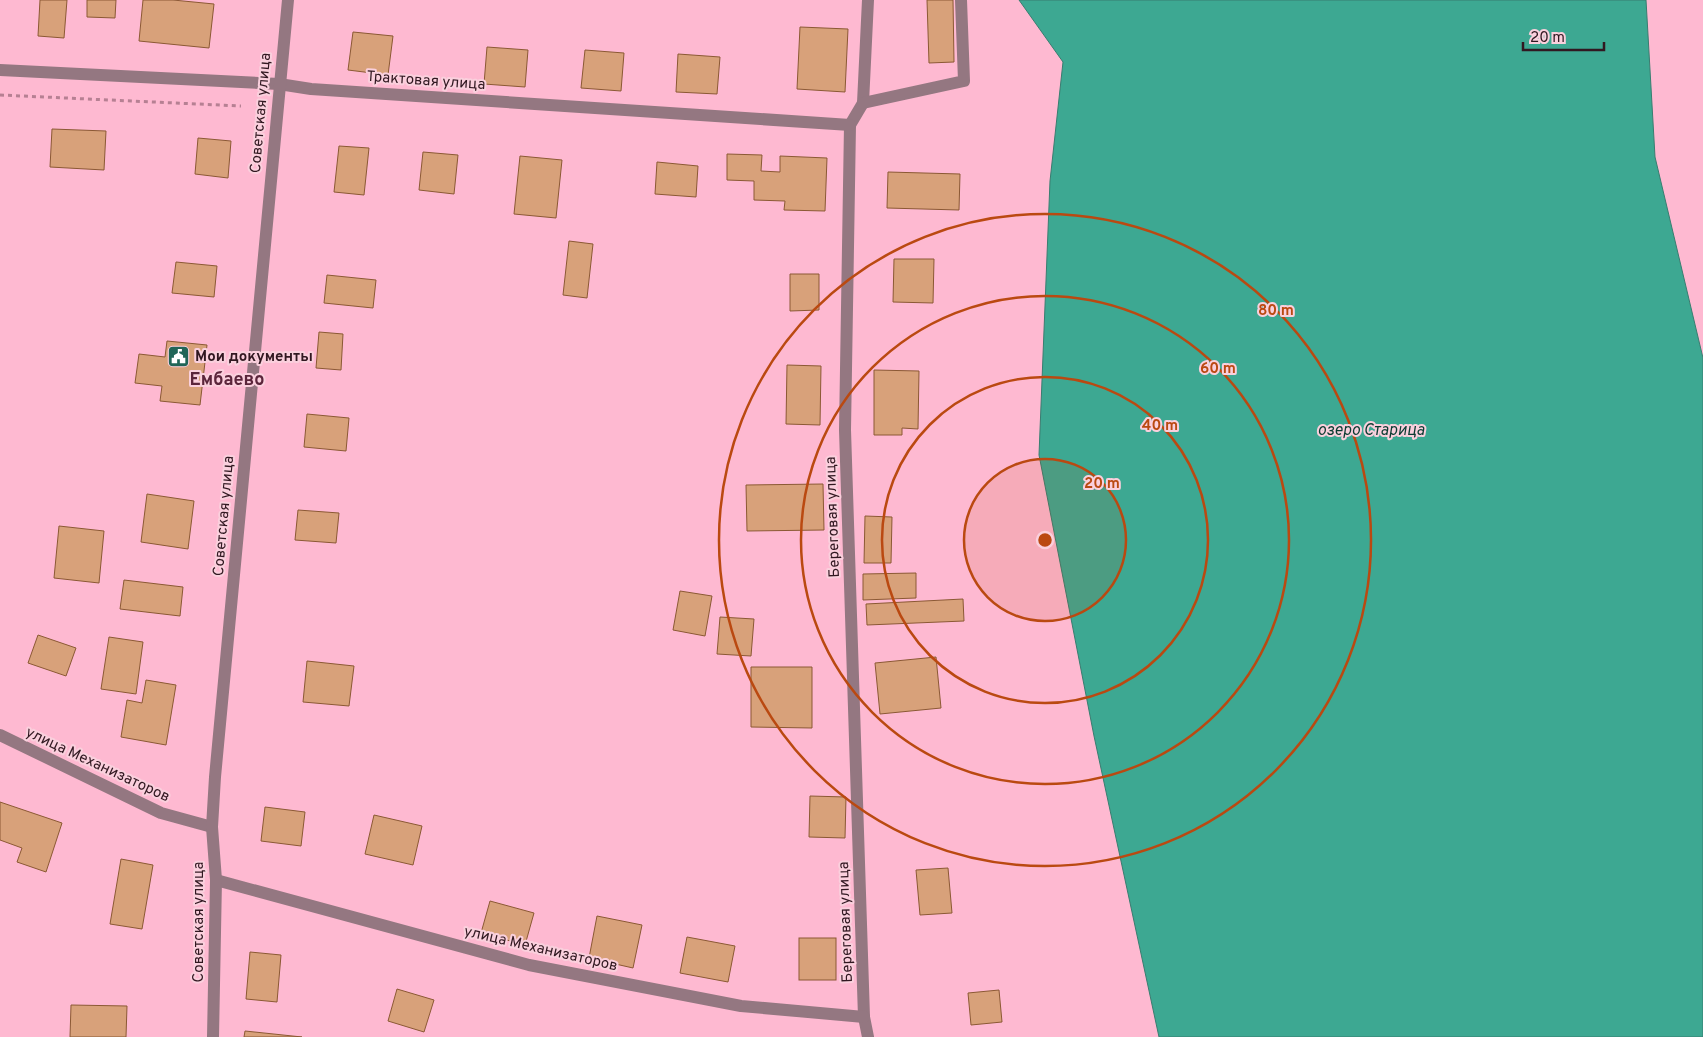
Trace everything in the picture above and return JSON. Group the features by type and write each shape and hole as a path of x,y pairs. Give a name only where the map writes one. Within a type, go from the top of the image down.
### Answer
{"street":[{"name":"Советская улица","path":"213,1037 216,880 212,827 216,767 288,0"},
{"name":"Береговая улица","path":"868,0 863,103 850,125 845,430 864,1017 868,1037"},
{"path":"863,103 964,81 961,0"},
{"name":"Трактовая улица","path":"0,70 279,84 311,89 850,125"},
{"name":"улица Механизаторов","path":"0,736 161,813 212,827"},
{"name":"улица Механизаторов","path":"216,880 529,965 741,1006 864,1017"}],"path":[{"path":"0,95 241,106"}],"water":[{"name":"озеро Старица","path":"1019,0 1646,0 1655,157 1703,358 1703,1037 1159,1037 1094,736 1039,455 1050,181 1063,62"}],"building":[{"path":"40,0 67,0 64,38 38,36"},
{"path":"87,0 116,0 115,18 87,17"},
{"path":"143,0 173,0 214,4 209,48 139,41"},
{"path":"927,0 953,0 954,62 929,63"},
{"path":"800,27 848,29 845,92 797,89"},
{"path":"353,32 393,36 388,75 348,70"},
{"path":"487,47 528,50 525,87 484,84"},
{"path":"585,50 624,53 621,91 581,88"},
{"path":"678,54 720,57 717,94 676,92"},
{"path":"52,129 106,131 104,170 50,167"},
{"path":"198,138 231,141 228,178 195,174"},
{"path":"339,146 369,148 364,195 334,192"},
{"path":"423,152 458,155 454,194 419,190"},
{"path":"727,154 762,155 761,171 780,172 780,156 827,158 825,211 784,210 785,201 754,200 754,181 727,180"},
{"path":"520,156 562,160 556,218 514,214"},
{"path":"657,162 698,166 696,197 655,194"},
{"path":"888,172 960,174 959,210 887,208"},
{"path":"569,241 593,244 587,298 563,295"},
{"path":"894,259 934,259 933,303 893,302"},
{"path":"176,262 217,266 214,297 172,293"},
{"path":"790,274 819,274 819,310 790,311"},
{"path":"327,275 376,280 373,308 324,303"},
{"path":"319,332 343,334 341,370 316,368"},
{"path":"167,341 207,345 200,405 160,401 162,386 135,383 139,354 165,357"},
{"path":"787,365 821,366 820,425 786,424"},
{"path":"874,370 919,371 918,429 902,428 902,435 874,435"},
{"path":"307,414 349,418 346,451 304,447"},
{"path":"823,484 824,530 747,531 746,485"},
{"path":"147,494 194,501 188,549 141,542"},
{"path":"298,510 339,513 336,543 295,540"},
{"path":"865,516 892,517 891,563 864,563"},
{"path":"59,526 104,531 99,583 54,578"},
{"path":"916,573 916,598 863,600 863,574"},
{"path":"124,580 183,587 180,616 120,609"},
{"path":"680,591 712,596 705,636 673,630"},
{"path":"963,599 964,621 867,625 866,604"},
{"path":"720,617 754,619 751,656 717,654"},
{"path":"38,635 76,648 66,676 28,663"},
{"path":"109,637 143,642 136,694 101,689"},
{"path":"936,657 941,708 880,714 875,663"},
{"path":"307,661 354,666 349,706 303,702"},
{"path":"751,667 812,667 812,728 751,727"},
{"path":"146,680 176,685 166,745 121,737 127,700 142,703"},
{"path":"810,796 846,797 845,838 809,837"},
{"path":"0,802 62,823 46,872 17,862 22,848 0,840"},
{"path":"265,807 305,812 301,846 261,841"},
{"path":"374,815 422,826 413,865 365,854"},
{"path":"121,859 153,865 142,929 110,924"},
{"path":"948,868 952,913 920,915 916,870"},
{"path":"490,901 534,913 525,945 481,933"},
{"path":"597,916 642,925 633,968 589,958"},
{"path":"687,937 735,946 728,982 680,973"},
{"path":"799,938 836,938 836,980 799,980"},
{"path":"250,952 281,955 277,1002 246,999"},
{"path":"397,989 434,1000 424,1032 388,1021"},
{"path":"999,990 1002,1022 971,1025 968,993"},
{"path":"71,1005 127,1006 126,1037 70,1037"},
{"path":"245,1031 302,1037 244,1037"}],"place":[{"name":"Мои документы","path":"179,356"}],"district":[{"name":"Ембаево","path":"227,379"}]}
